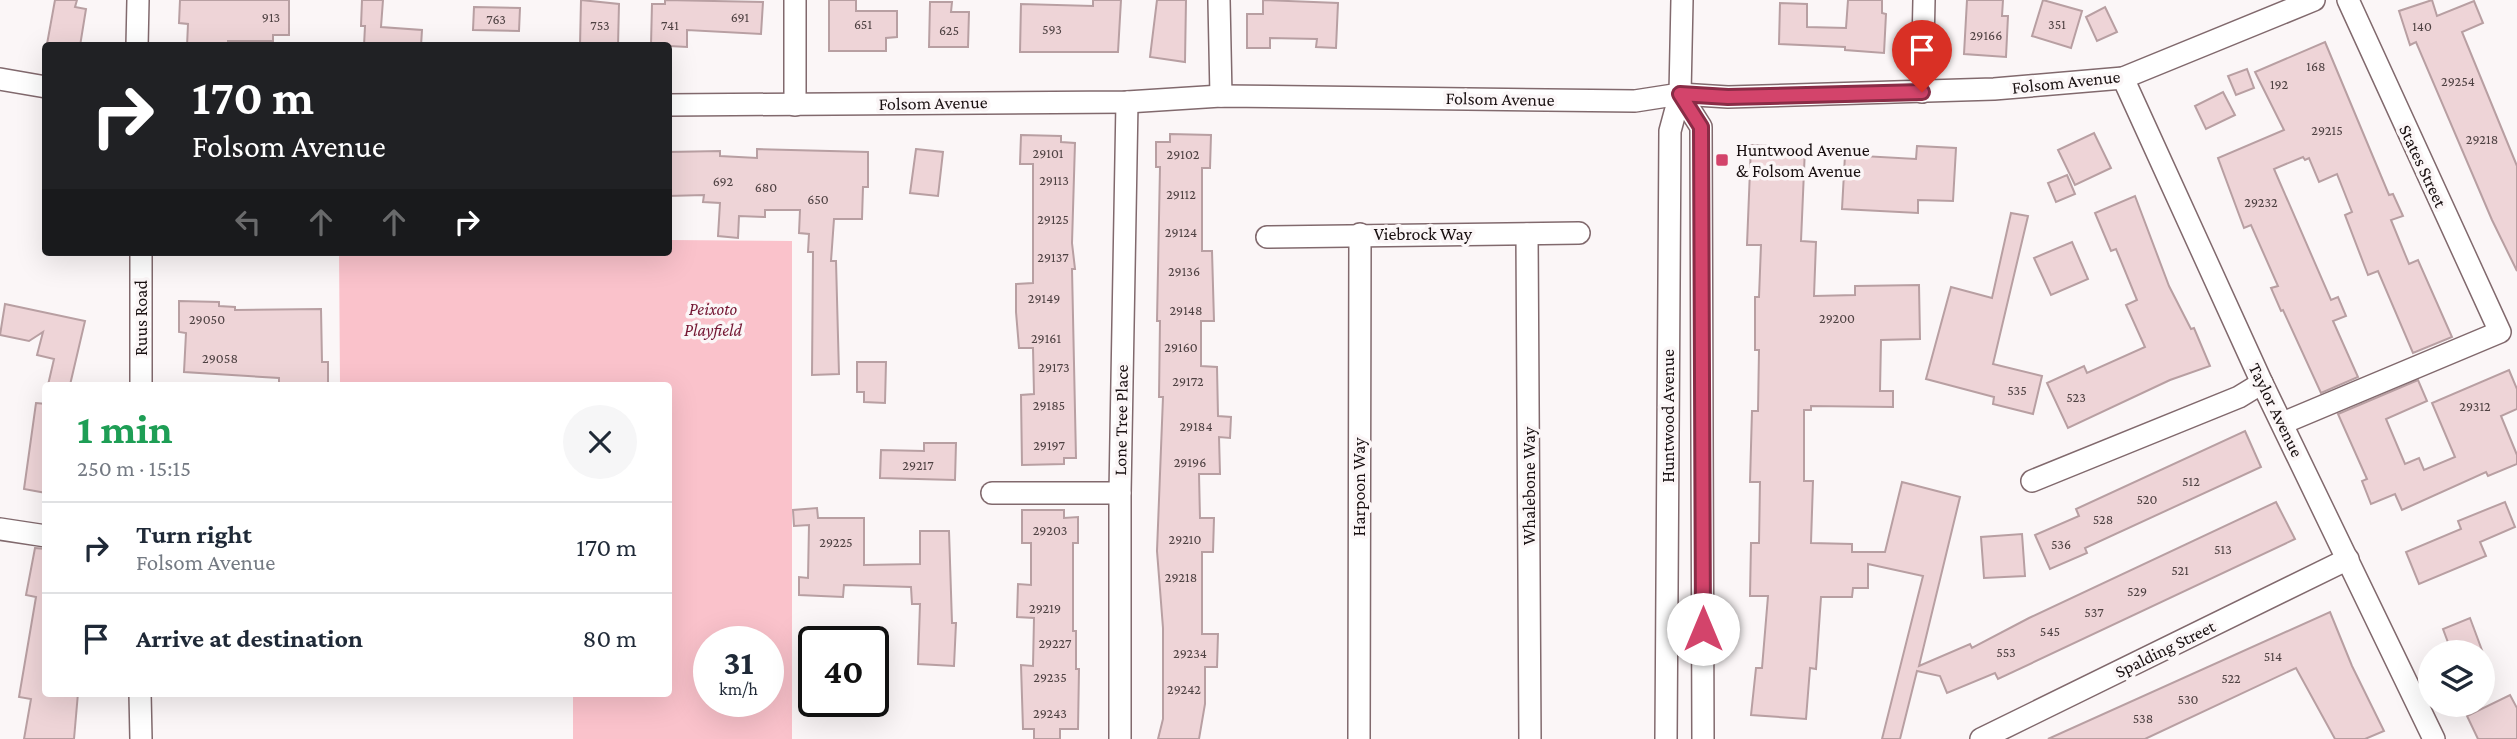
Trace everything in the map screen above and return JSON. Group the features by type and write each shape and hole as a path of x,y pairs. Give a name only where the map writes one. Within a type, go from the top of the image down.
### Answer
{"street":[{"path":"137,42 138,0"},
{"path":"795,0 795,105"},
{"path":"1219,0 1221,96"},
{"name":"Huntwood Avenue","path":"1666,739 1670,131 1680,94 1682,0"},
{"path":"1922,92 1924,0"},
{"name":"Folsom Avenue","path":"672,105 1127,102 1221,96 1635,101 1680,94 1728,97 1994,89 2123,78 2315,0"},
{"name":"States Street","path":"2283,423 2500,332 2348,0"},
{"name":"Taylor Avenue","path":"2123,78 2262,383 2434,739"},
{"path":"0,79 42,86"},
{"name":"Huntwood Avenue","path":"1680,94 1701,127 1703,739"},
{"name":"Lone Tree Place","path":"1120,739 1120,493 1127,102"},
{"name":"Viebrock Way","path":"1267,237 1579,233"},
{"name":"Harpoon Way","path":"1359,739 1360,234"},
{"name":"Whalebone Way","path":"1527,234 1530,739"},
{"name":"Ruus Road","path":"141,256 141,382"},
{"path":"2032,481 2239,397 2262,383"},
{"path":"992,493 1120,493"},
{"path":"0,528 42,535"},
{"name":"Spalding Street","path":"1981,739 2348,559"},
{"path":"140,697 141,739"}],"green space":[{"name":"Peixoto Playfield","path":"672,240 792,241 792,739 573,739 573,697 672,697 672,382 340,382 339,256 672,256"}],"building":[{"path":"55,0 77,0 75,7 86,9 81,42 47,42"},
{"path":"180,0 289,0 289,35 273,35 273,41 187,42 188,24 179,23"},
{"path":"362,0 383,0 381,27 422,30 421,42 364,42 365,26 361,26"},
{"path":"581,0 619,4 618,42 580,42"},
{"path":"665,0 763,2 761,34 687,30 687,47 672,46 672,42 651,42 652,4 665,4"},
{"path":"829,0 856,0 856,11 897,11 897,37 886,38 886,51 829,51"},
{"path":"1093,0 1121,0 1118,52 1020,52 1021,4 1093,6"},
{"path":"1157,0 1186,0 1185,62 1150,57"},
{"path":"1263,0 1338,3 1336,48 1316,47 1317,39 1270,38 1270,48 1247,48 1247,14 1263,14"},
{"path":"1848,0 1882,0 1882,13 1886,14 1884,53 1845,50 1845,47 1779,44 1780,3 1807,4 1807,27 1846,28"},
{"path":"1967,0 2003,0 2002,16 2008,16 2006,57 1964,54"},
{"path":"2043,0 2082,11 2071,48 2032,36"},
{"path":"2432,0 2437,16 2474,1 2483,23 2462,32 2517,166 2517,271 2492,220 2416,42 2410,45 2399,11"},
{"path":"930,2 952,2 951,12 969,12 968,47 929,47"},
{"path":"474,7 520,8 519,31 473,30"},
{"path":"2105,7 2117,32 2097,41 2086,17"},
{"path":"2325,42 2389,195 2393,194 2403,216 2391,220 2409,264 2418,260 2452,337 2413,353 2378,271 2368,275 2345,215 2352,212 2337,174 2319,182 2309,158 2305,160 2303,157 2274,169 2331,300 2338,297 2346,316 2333,321 2358,377 2321,393 2271,288 2278,286 2251,225 2244,228 2218,158 2284,130 2255,72"},
{"path":"2247,69 2254,88 2236,95 2228,76"},
{"path":"2223,92 2235,115 2206,129 2195,106"},
{"path":"2094,133 2111,168 2075,185 2058,150"},
{"path":"1170,134 1211,135 1210,168 1202,168 1202,251 1212,251 1214,321 1201,321 1201,366 1217,367 1218,416 1231,417 1230,438 1219,437 1220,474 1199,474 1200,518 1214,518 1213,552 1202,552 1202,634 1218,634 1217,667 1205,667 1205,704 1199,739 1158,739 1163,719 1163,628 1157,551 1163,397 1159,397 1160,321 1157,321 1160,167 1156,167 1156,142 1170,142"},
{"path":"1021,135 1061,136 1061,142 1075,143 1072,243 1075,269 1072,269 1076,458 1064,458 1064,464 1022,465 1021,395 1034,394 1033,348 1019,348 1016,312 1016,284 1033,283 1033,164 1020,164"},
{"path":"1751,145 1805,148 1801,241 1816,242 1814,296 1855,295 1855,286 1919,285 1920,339 1881,340 1880,391 1893,391 1893,407 1811,406 1811,410 1804,410 1804,481 1813,481 1811,543 1852,544 1852,552 1885,552 1902,482 1960,497 1919,666 1970,644 1972,648 2029,618 2276,502 2295,539 1998,679 1995,673 1947,693 1940,676 1917,671 1900,739 1882,739 1923,576 1868,564 1868,588 1853,588 1852,597 1821,597 1816,669 1810,668 1806,719 1751,715 1756,668 1762,668 1768,596 1750,596 1751,543 1759,543 1760,482 1750,482 1752,411 1758,411 1759,350 1755,350 1755,297 1759,297 1761,245 1747,245"},
{"path":"1917,146 1956,148 1953,201 1918,200 1918,213 1842,209 1845,155 1916,159"},
{"path":"757,149 868,152 868,187 863,187 862,219 834,219 831,261 836,261 839,374 812,375 813,252 808,252 809,234 799,233 800,210 765,210 765,217 739,216 738,238 718,236 720,203 703,202 704,195 672,196 672,152 720,151 720,156 757,158"},
{"path":"916,149 943,152 938,196 910,193"},
{"path":"2067,175 2075,194 2056,202 2048,183"},
{"path":"2135,196 2169,286 2191,329 2194,328 2210,366 2170,380 2068,428 2047,383 2084,366 2087,373 2145,347 2126,305 2137,300 2116,249 2111,251 2095,213"},
{"path":"2011,213 2028,216 1993,364 2042,376 2033,414 1993,404 1994,397 1926,379 1951,287 1992,298"},
{"path":"2072,242 2088,279 2051,295 2034,258"},
{"path":"179,301 219,302 219,306 235,307 235,310 321,309 322,362 328,362 328,382 279,382 279,378 184,372 186,333 179,332"},
{"path":"5,304 85,321 71,382 49,382 54,359 37,355 43,332 29,341 0,335"},
{"path":"857,362 886,362 885,403 864,402 864,392 857,392"},
{"path":"2509,370 2517,389 2517,409 2501,416 2517,455 2517,464 2488,476 2486,472 2402,510 2395,494 2371,504 2362,481 2367,479 2338,414 2418,380 2427,401 2386,419 2405,464 2419,458 2424,470 2455,457 2432,403"},
{"path":"36,403 42,404 42,492 24,489"},
{"path":"2245,431 2261,467 2085,548 2087,553 2050,569 2035,535 2079,516 2076,509"},
{"path":"924,443 956,443 955,480 880,478 881,450 924,451"},
{"path":"2505,502 2515,527 2480,542 2486,556 2419,584 2406,552 2461,529 2458,521"},
{"path":"817,508 818,518 864,518 864,565 920,564 920,531 949,531 952,623 956,623 954,666 918,664 920,604 912,604 911,587 844,585 843,597 799,595 799,577 808,578 809,525 794,526 793,510"},
{"path":"1022,510 1064,510 1064,518 1078,517 1078,543 1073,543 1073,631 1076,631 1076,669 1079,669 1078,729 1060,729 1060,739 1034,739 1034,729 1023,729 1021,665 1033,666 1034,618 1017,617 1018,584 1031,585 1031,543 1022,543"},
{"path":"2022,534 2025,576 1984,578 1981,537"},
{"path":"35,548 42,549 42,697 78,697 74,739 24,739 31,699 19,697 36,597 26,595"},
{"path":"2330,612 2352,666 2384,731 2365,739 2335,739 2296,668 2145,739 2048,739"},
{"path":"2470,618 2478,640 2447,640 2443,629"},
{"path":"2510,695 2517,708 2517,739 2478,739 2467,717 2495,717 2495,702"}],"place":[{"name":"Huntwood Avenue & Folsom Avenue","path":"1722,160"}],"route":[{"path":"1703,629 1701,127 1680,94 1728,97 1922,92"}]}
